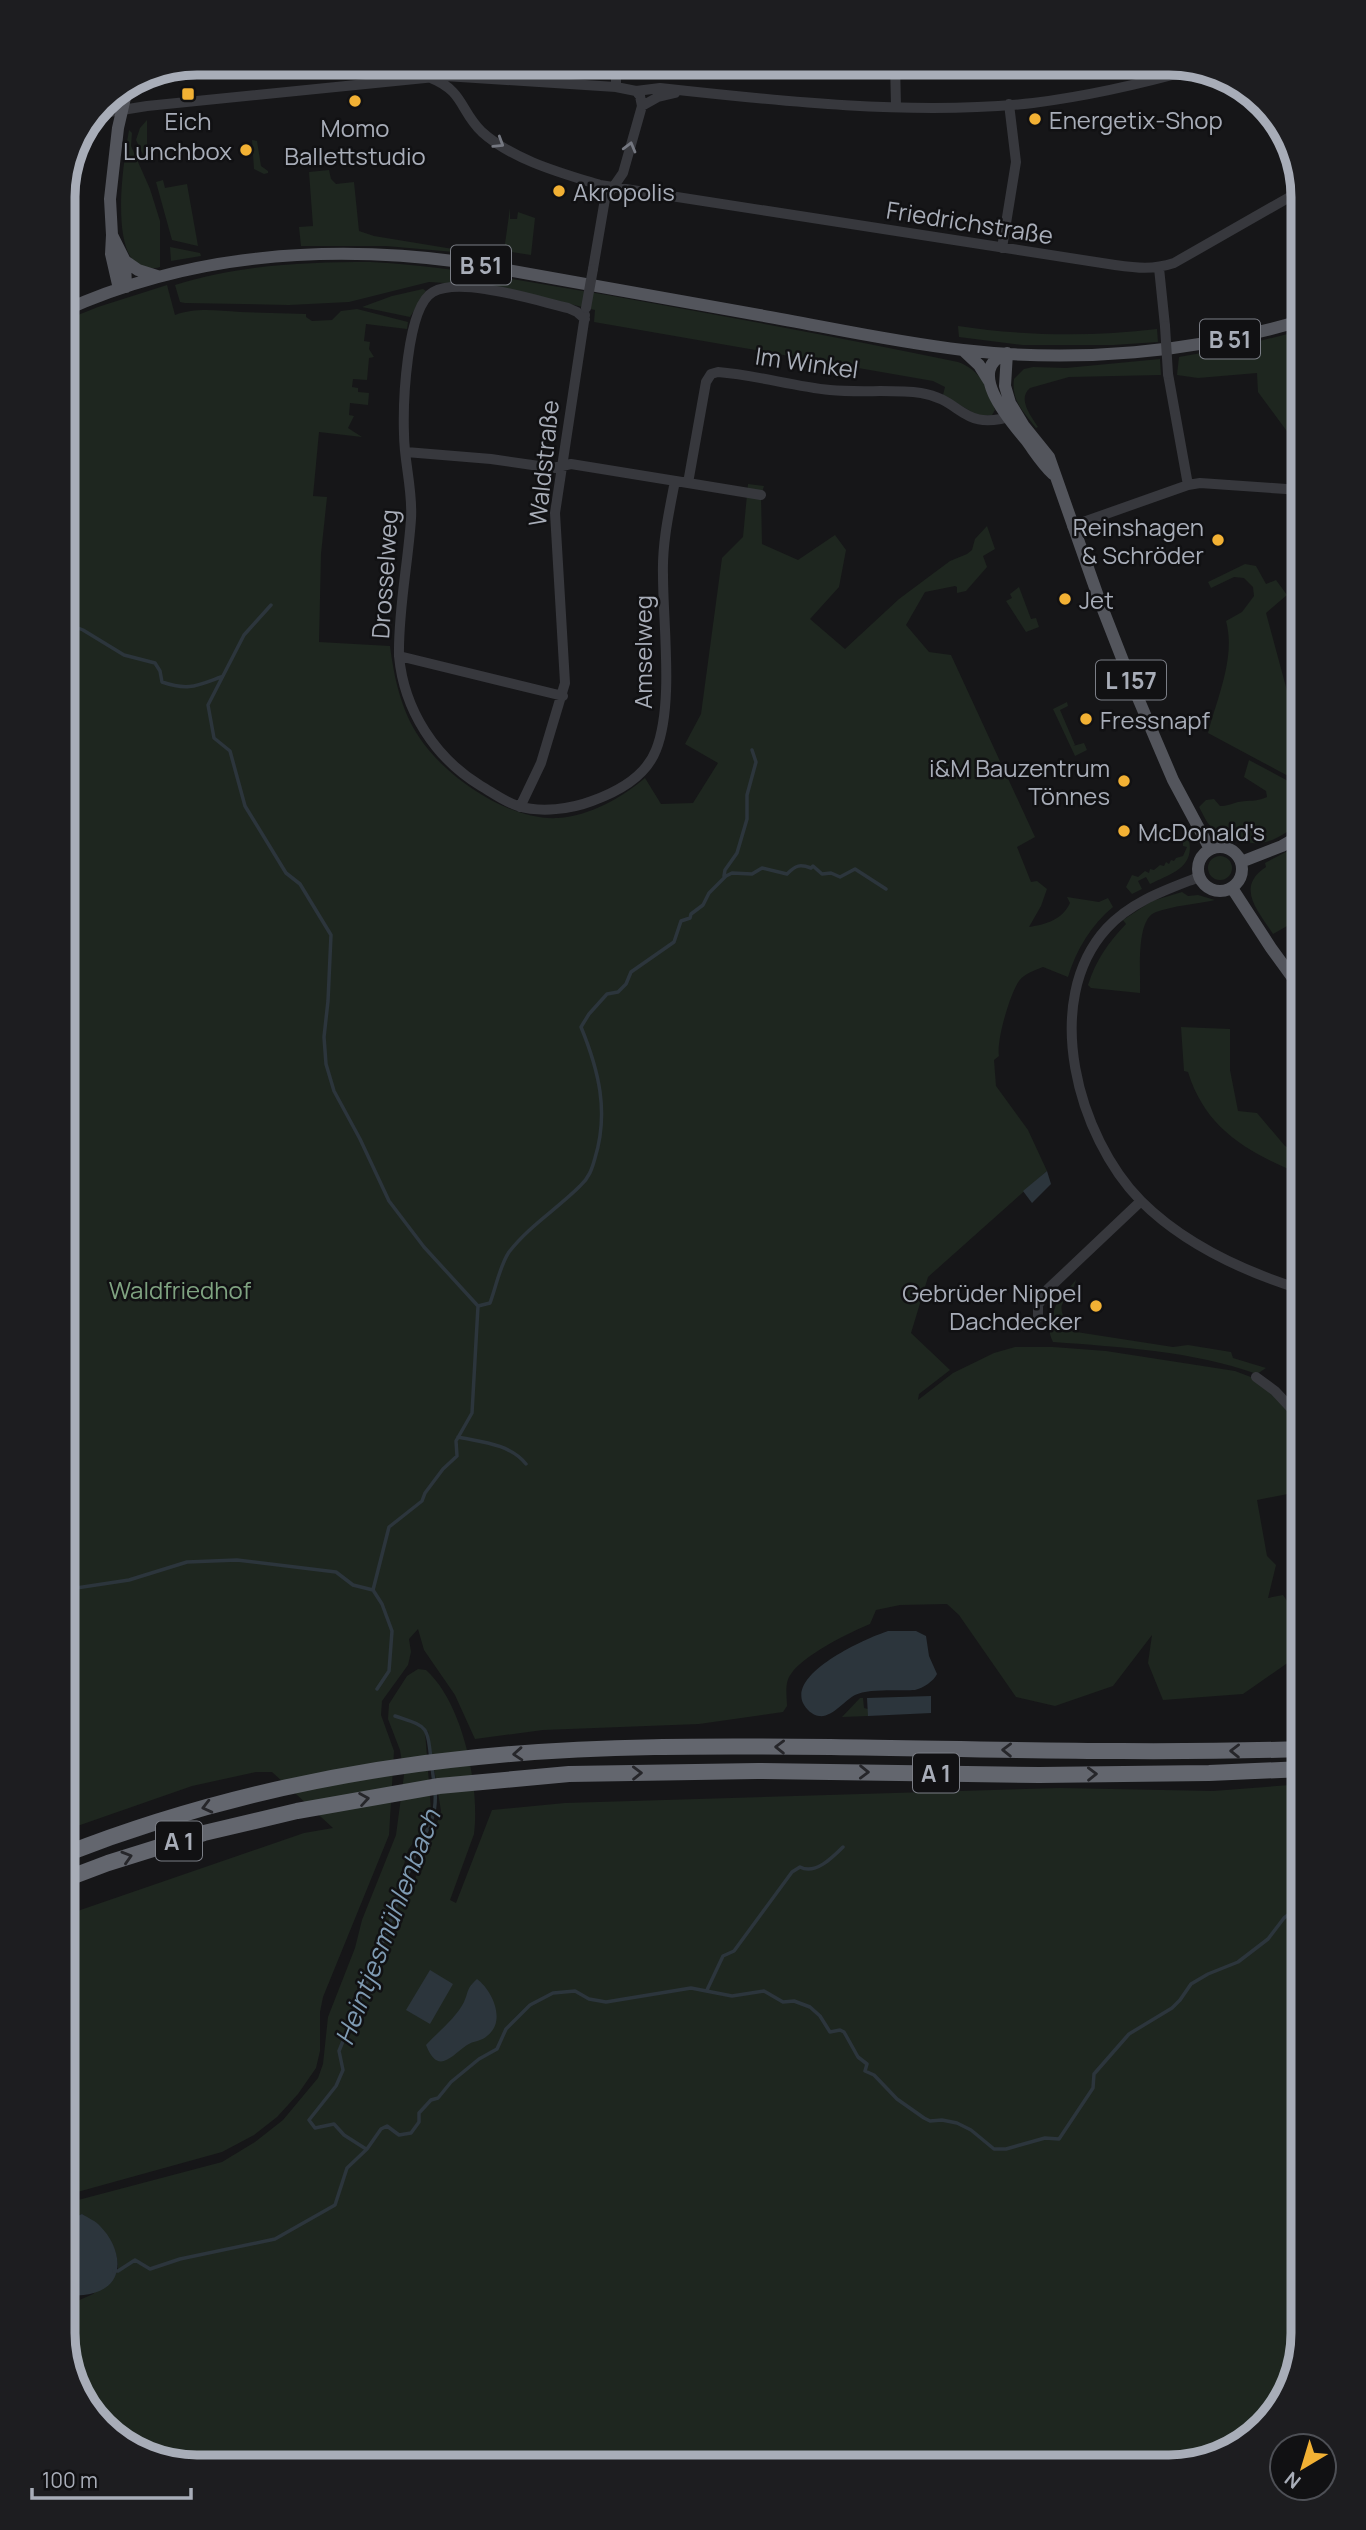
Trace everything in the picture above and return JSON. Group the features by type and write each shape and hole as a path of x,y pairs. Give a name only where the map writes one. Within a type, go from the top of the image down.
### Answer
{"highway":[{"name":"A 1","path":"75,1850 189,1812 274,1791 398,1768 478,1757 586,1749 757,1746 1127,1752 1291,1749"},
{"name":"A 1","path":"75,1875 204,1833 297,1811 439,1787 569,1774 758,1770 1039,1774 1209,1773 1291,1770"}],"main road":[{"path":"122,288 111,254 111,189 124,100"},
{"path":"113,235 125,261 138,271 161,276"},
{"name":"B 51","path":"76,306 122,288 180,271 233,261 347,253 425,257 961,349 1007,354 1107,354 1156,350 1222,340 1291,323"},
{"path":"122,288 125,261"},
{"path":"961,349 979,365 991,385"},
{"path":"991,385 993,365 1001,356 1007,354"},
{"name":"L 157","path":"1007,354 1006,394 1011,416"},
{"name":"L 157","path":"991,385 997,402 1011,416 1040,462 1053,474 1104,614 1163,757 1210,849"},
{"path":"1241,862 1258,857 1291,840"},
{"path":"1221,846 1231,849 1241,862 1241,876 1232,888 1221,891 1210,889 1199,877 1199,860 1210,849 1221,846"},
{"path":"1232,888 1291,976"}],"street":[{"path":"616,75 616,87"},
{"path":"455,93 455,87 463,76"},
{"path":"111,112 463,76 616,87 636,91 660,89 896,106 1009,104 1110,91 1167,76"},
{"path":"895,76 896,106"},
{"path":"429,78 443,83 455,93"},
{"path":"636,91 642,106 658,97 685,91"},
{"name":"Friedrichstraße","path":"455,93 478,128 496,143 525,158 600,185 1145,269 1174,263 1291,196"},
{"path":"1002,248 1016,162 1009,104"},
{"name":"Waldstraße","path":"563,696 566,676 555,513 560,466 606,199 623,173 642,106"},
{"path":"1159,268 1168,374 1188,485"},
{"name":"Drosselweg","path":"563,696 399,656 411,516 403,436 410,343 420,307 428,295 443,288 499,291 586,314"},
{"name":"Im Winkel","path":"688,483 706,382 711,374 718,372 823,389 919,393 940,398 975,420 1011,416"},
{"path":"406,452 491,459 553,468 571,464 761,495"},
{"name":"Amselweg","path":"399,656 400,674 425,734 447,759 472,780 520,807 553,809 578,806 604,797 646,768 657,750 666,690 663,548 675,481"},
{"path":"1072,526 1188,485 1210,483 1291,490"},
{"path":"520,807 541,763 563,696"},
{"path":"1199,877 1144,900 1120,915 1107,928 1087,957 1075,996 1073,1050 1083,1104 1100,1145 1141,1201 1185,1235 1221,1258 1291,1285"},
{"path":"1038,1318 1038,1305 1048,1289 1141,1201"},
{"path":"1256,1377 1275,1391 1291,1408"}],"green space":[{"path":"147,120 147,163 136,140 140,128"},
{"path":"129,130 132,133 131,146 150,189 160,221 160,267 142,267 130,257 124,239 122,191"},
{"path":"252,140 257,141 261,166 268,173 254,169"},
{"path":"329,170 331,179 336,184 354,182 359,231 453,249 454,252 386,246 301,246 299,227 313,226 309,172"},
{"path":"163,180 165,188 187,184 198,246 172,240 156,182"},
{"path":"510,208 510,219 517,219 518,212 535,218 531,255 504,251"},
{"path":"170,247 200,253 201,256 171,261"},
{"path":"370,262 459,271 607,295 958,362 978,375 990,394 995,410 992,415 977,415 943,395 945,387 933,381 594,322 595,310 494,286 429,282 349,302 289,305 185,303 180,302 175,285 223,273 271,266"},
{"name":"Waldfriedhof","path":"167,285 175,315 208,310 306,314 312,321 332,320 341,311 357,309 408,322 407,329 366,324 364,341 370,342 369,349 374,357 369,358 367,380 353,379 352,387 358,388 358,392 369,393 368,405 350,403 349,415 354,416 348,428 362,437 319,432 313,496 327,497 321,554 319,642 390,646 403,705 413,727 430,752 461,781 480,794 519,812 539,817 570,817 593,810 615,799 645,778 661,804 693,803 718,763 685,744 701,714 722,558 743,537 748,484 764,486 761,495 762,544 798,560 835,535 846,550 839,587 810,619 845,649 899,599 950,561 972,550 975,539 987,526 995,549 983,556 987,567 966,591 957,593 955,586 925,592 906,625 929,652 951,655 1035,837 1017,847 1031,882 1037,881 1047,889 1029,927 1048,923 1063,914 1070,903 1067,897 1099,902 1108,898 1113,907 1085,939 1068,977 1043,967 1021,979 1015,987 1004,1018 999,1056 994,1060 996,1086 1028,1130 1047,1171 928,1277 911,1333 950,1370 919,1394 918,1400 953,1373 994,1353 1015,1347 1106,1351 1235,1371 1256,1379 1291,1412 1291,1493 1257,1500 1267,1556 1276,1565 1268,1598 1283,1595 1291,1607 1291,1660 1243,1694 1163,1700 1148,1663 1152,1635 1113,1686 1055,1706 1016,1697 959,1615 947,1604 900,1605 876,1610 870,1624 827,1645 797,1667 787,1681 787,1706 783,1712 699,1724 543,1730 475,1739 455,1695 424,1650 418,1629 409,1639 411,1652 408,1665 382,1701 381,1715 394,1751 389,1835 323,1997 320,2012 320,2051 316,2068 298,2094 277,2117 254,2135 222,2152 75,2193 75,1912 304,1833 333,1828 272,1772 256,1772 192,1786 75,1827 76,316"},
{"path":"423,289 426,291 410,317 362,307 392,296"},
{"path":"958,326 1058,334 1157,329 1158,342 1023,345 959,337"},
{"path":"1291,333 1291,437 1258,392 1257,373 1198,378 1177,375 1179,357"},
{"path":"1160,359 1161,375 1069,377 1030,388 1026,392 1025,402 1038,427 1036,428 1019,406 1014,394 1014,379 1024,369"},
{"path":"1245,564 1256,566 1266,584 1276,580 1287,595 1266,613 1291,706 1291,778 1208,733 1227,663 1229,649 1226,621 1242,612 1254,596 1253,587 1244,578 1234,577 1211,588 1208,582"},
{"path":"1019,587 1031,619 1036,618 1039,627 1026,632 1006,601 1012,598 1010,594"},
{"path":"1067,702 1068,706 1060,710 1075,745 1073,746 1084,743 1087,750 1075,756 1053,709"},
{"path":"1249,760 1291,783 1291,829 1267,842 1251,843 1228,836 1207,822 1199,807 1206,800 1214,799 1222,806 1267,797 1266,791 1244,777"},
{"path":"1189,840 1188,857 1179,869 1150,884 1146,877 1138,881 1142,889 1132,894 1126,887 1132,875 1138,877 1145,871 1149,873 1150,869 1154,870 1183,856 1187,847 1183,846 1183,841"},
{"path":"1291,849 1291,924 1273,934 1256,908 1251,891 1257,875 1266,867 1265,863"},
{"path":"1220,856 1228,860 1232,868 1228,876 1220,880 1212,876 1208,868 1212,860"},
{"path":"1182,892 1188,896 1198,895 1215,900 1162,910 1149,917 1142,936 1140,993 1091,988 1088,985 1095,968 1108,945 1126,924 1123,920 1152,901"},
{"path":"1181,1027 1230,1029 1230,1070 1238,1111 1257,1113 1285,1146 1291,1149 1291,1170 1265,1158 1232,1137 1206,1109 1188,1072 1184,1071"},
{"path":"1076,1280 1062,1306 1070,1331 1173,1347 1188,1345 1231,1352 1233,1358 1266,1368 1257,1374 1182,1355 1053,1342 1050,1331 1055,1307"},
{"path":"418,1669 426,1670 450,1703 459,1724 471,1770 475,1815 474,1834 450,1900 456,1903 492,1810 565,1803 1060,1788 1213,1791 1291,1785 1291,2333 1284,2372 1278,2387 1261,2413 1243,2430 1216,2445 1169,2455 189,2454 158,2448 123,2430 100,2407 85,2380 78,2357 75,2302 93,2294 118,2271 112,2244 82,2214 75,2217 75,2201 222,2162 255,2142 283,2120 318,2078 323,2064 328,2017 396,1835 404,1775 400,1750 388,1719 389,1704 407,1676","holes":["425,1731 428,1731 441,1811 414,1882 401,1875 408,1850 431,1810"]},
{"path":"863,1698 864,1708 868,1709 868,1716 842,1717"}],"shaded area":[{"path":"1047,1171 1051,1184 1032,1203 1023,1191"},
{"path":"888,1631 916,1631 926,1636 929,1656 937,1674 933,1679 915,1690 861,1693 824,1716 812,1713 803,1703 802,1691 807,1680 818,1668 848,1649"},
{"path":"931,1696 931,1713 868,1716 867,1698"},
{"path":"430,1970 453,1984 430,2024 406,2010"},
{"path":"477,1979 488,1990 495,2006 497,2014 493,2030 485,2038 467,2045 445,2061 435,2059 426,2045 456,2014 469,1988"},
{"path":"82,2214 98,2224 117,2255 116,2275 111,2283 102,2290 87,2295 75,2295 75,2217"}],"waterway":[{"path":"271,605 244,635 208,705 214,738 230,751 245,806 286,873 300,884 331,935 324,1037 326,1064 334,1091 389,1201 424,1247 478,1306"},
{"path":"76,627 124,655 155,663 162,682 192,686 221,677"},
{"path":"724,876 737,853 747,819 747,795 756,762 752,750"},
{"name":"Heintjesmühlenbach","path":"478,1306 490,1303 509,1252 525,1234 583,1183 591,1170 601,1124 600,1092 593,1060 581,1027 607,994 618,992 626,984 631,972 674,942 681,921 690,918 691,914 703,905 709,893 732,873 752,874 762,868 787,874 798,866 813,866 822,874 831,873 840,877 855,869 886,889"},
{"name":"Heintjesmühlenbach","path":"377,1689 389,1671 392,1631 382,1604 373,1590 389,1527 422,1501 443,1469 457,1456 456,1441 472,1413 478,1306"},
{"path":"458,1437 504,1448 526,1464"},
{"path":"75,1588 129,1580 187,1562 237,1560 336,1572 353,1585 373,1590"},
{"name":"Heintjesmühlenbach","path":"395,1716 424,1728 431,1759"},
{"name":"Heintjesmühlenbach","path":"432,1767 434,1783"},
{"name":"Heintjesmühlenbach","path":"366,2149 344,2135 334,2124 315,2128 309,2120 336,2086 343,2070 339,2051 431,1820 435,1807 435,1791"},
{"path":"707,1990 723,1956 734,1951 792,1872 800,1867 817,1867 843,1847"},
{"path":"114,2271 135,2260 150,2269 180,2259 275,2239 335,2205 347,2168 367,2149 381,2129 387,2126 399,2135 411,2133 419,2122 419,2113 431,2100 438,2098 451,2082 479,2059 497,2049 506,2029 530,2005 553,1993 575,1991 589,1999 606,2002 691,1988 732,1996 764,1991 783,2002 794,2001 810,2007 820,2016 830,2032 844,2032 858,2057 867,2064 865,2071 874,2075 897,2099 924,2118 957,2123 971,2130 994,2149 1006,2149 1045,2138 1059,2139 1093,2088 1094,2074 1129,2034 1172,2008 1191,1984 1238,1962 1268,1939 1284,1918 1291,1915"}],"place":[{"name":"Eich","path":"188,94"},
{"name":"Momo Ballettstudio","path":"355,101"},
{"name":"Energetix-Shop","path":"1035,119"},
{"name":"Lunchbox","path":"246,150"},
{"name":"Akropolis","path":"559,191"},
{"name":"Reinshagen & Schröder","path":"1218,540"},
{"name":"Jet","path":"1065,599"},
{"name":"Fressnapf","path":"1086,719"},
{"name":"i&M Bauzentrum Tönnes","path":"1124,781"},
{"name":"McDonald's","path":"1124,831"},
{"name":"Gebrüder Nippel Dachdecker","path":"1096,1306"}]}
